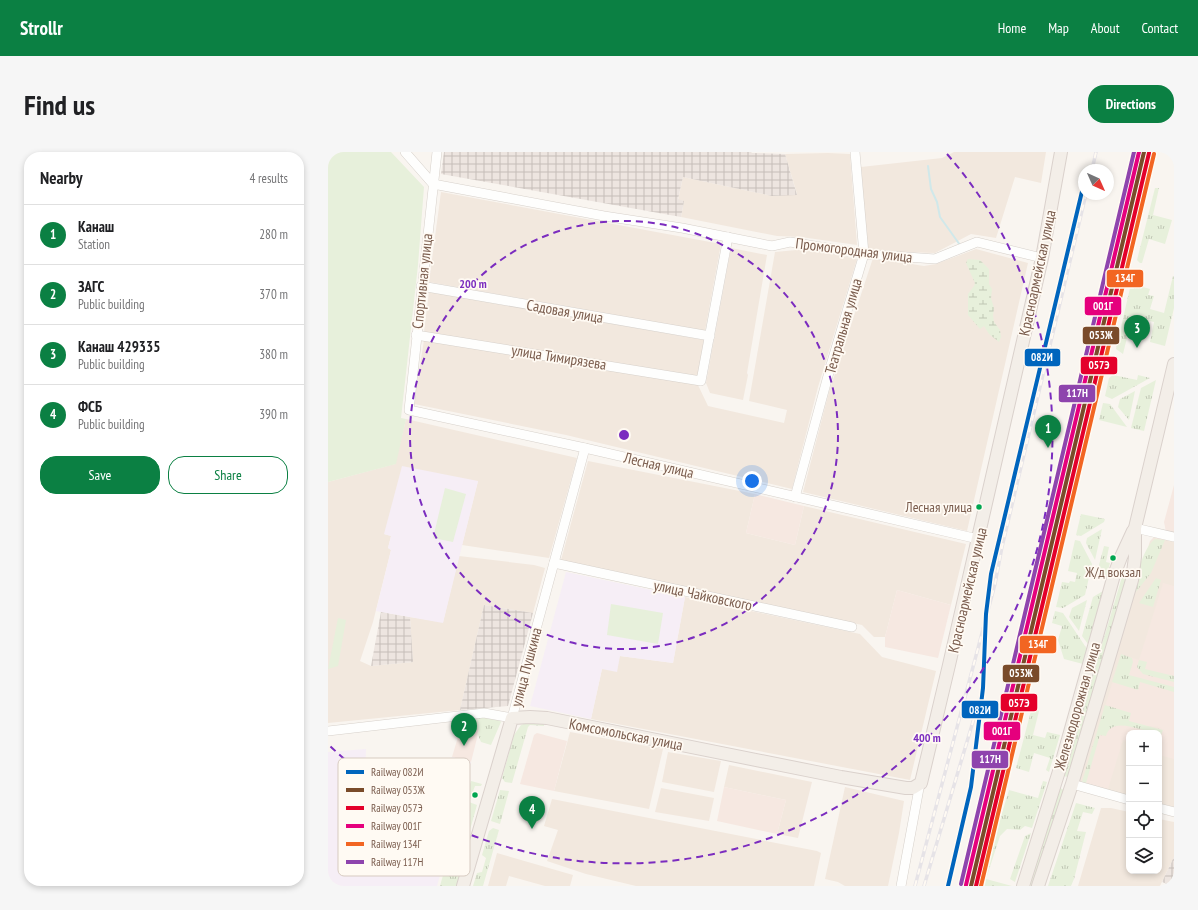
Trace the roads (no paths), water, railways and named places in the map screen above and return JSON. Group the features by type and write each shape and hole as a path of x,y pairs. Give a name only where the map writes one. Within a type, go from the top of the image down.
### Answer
{"main road":[{"name":"Красноармейская улица","path":"920,783 937,719 1042,258 1061,152"},
{"name":"Железнодорожная улица","path":"1023,886 1056,780 1114,575 1135,528 1174,364"},
{"name":"Железнодорожная улица","path":"1038,886 1072,784 1132,580 1135,557 1135,528"},
{"name":"Комсомольская улица","path":"512,718 548,718 841,777 906,788 913,788 920,783"},
{"name":"улица Пушкина","path":"481,821 512,718"},
{"path":"1056,780 1072,784"}],"street":[{"path":"405,152 433,184"},
{"name":"Спортивная улица","path":"409,410 421,286 437,152"},
{"name":"Театральная улица","path":"795,497 831,365 864,254 855,152"},
{"name":"Промогородная улица","path":"433,184 772,246 790,242 864,254 934,259 977,242 1042,258"},
{"path":"710,336 728,237"},
{"name":"Садовая улица","path":"421,286 710,336"},
{"name":"улица Тимирязева","path":"416,334 701,381 710,336"},
{"name":"Лесная улица","path":"409,410 585,448 978,539"},
{"name":"улица Пушкина","path":"512,718 585,448"},
{"path":"1135,528 1174,537"},
{"name":"улица Чайковского","path":"554,563 852,627"},
{"name":"Комсомольская улица","path":"328,731 484,713 512,718"},
{"name":"Красноармейская улица","path":"901,886 920,783"},
{"path":"1072,784 1126,799"},
{"path":"906,788 916,806"},
{"path":"1162,809 1174,812"},
{"name":"улица Пушкина","path":"470,861 481,821"},
{"name":"улица Пушкина","path":"463,886 466,876"}],"waterway":[{"path":"928,166 931,189 937,202 940,217 960,245"}],"railway":[{"path":"1093,164 1096,152"},
{"path":"973,851 1138,152"},
{"path":"915,886 995,584 1002,547 1085,200"},
{"path":"924,886 983,688"}],"rail line":[{"name":"117Н","path":"961,884 1134,152"},
{"name":"001Г","path":"966,885 1139,152"},
{"name":"053Ж","path":"971,886 1144,152"},
{"name":"057Э","path":"976,886 1149,153"},
{"name":"134Г","path":"981,886 1154,154"},
{"name":"082И","path":"948,886 971,787 983,688 986,614 991,574 1080,200"}],"place":[{"name":"Канаш 429335","path":"1137,348"},
{"name":"Канаш","path":"1048,448"},
{"name":"Лесная улица","path":"979,507"},
{"name":"Ж/д вокзал","path":"1113,558"},
{"name":"ЗАГС","path":"464,746"},
{"name":"ФСБ","path":"532,829"}]}
